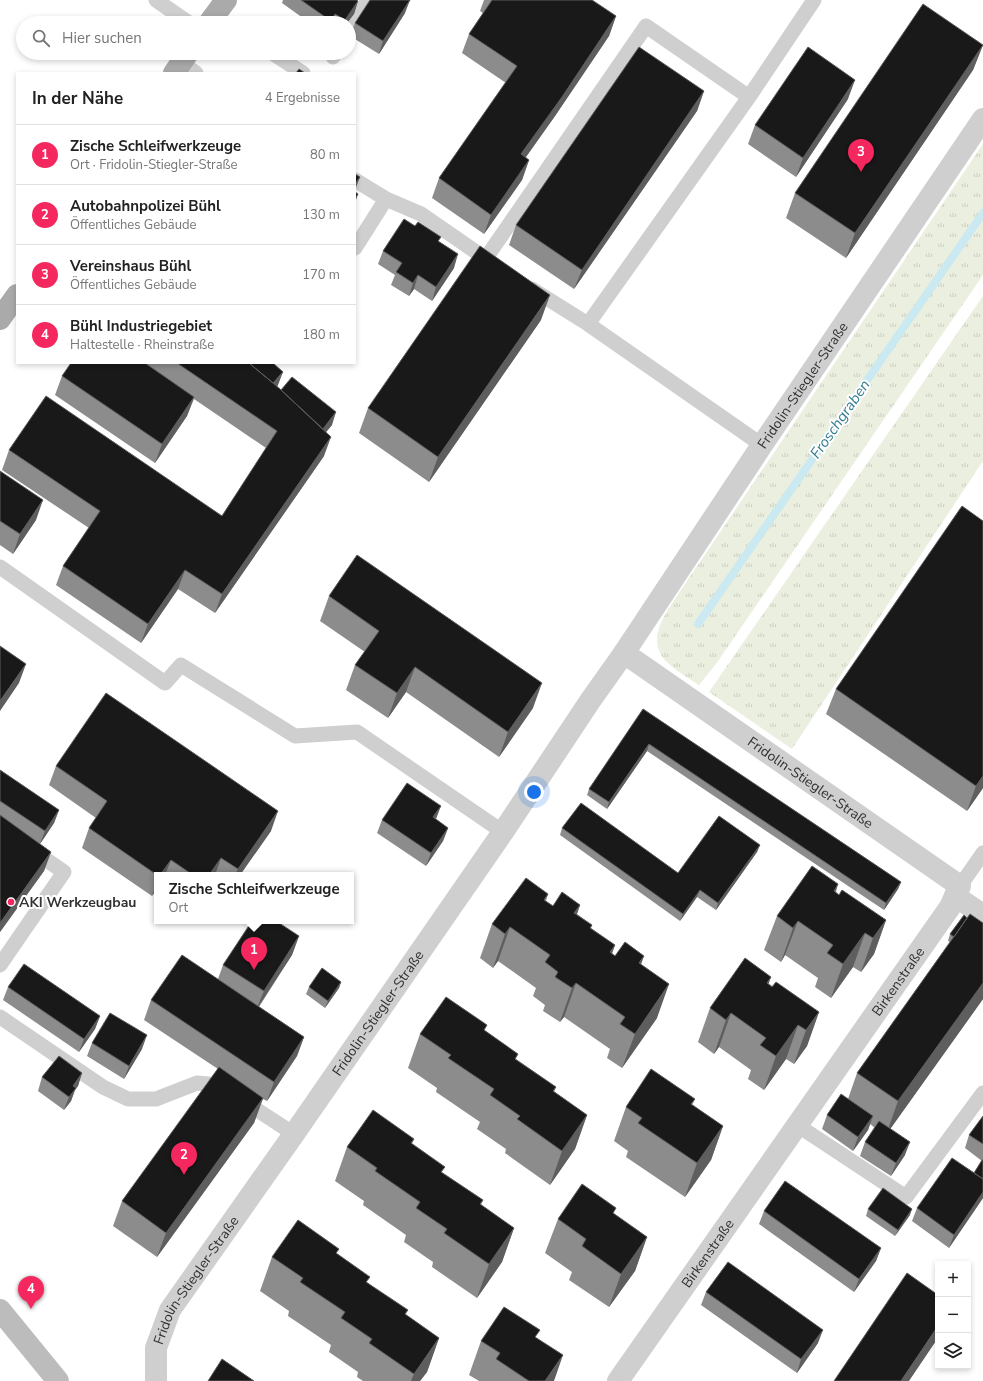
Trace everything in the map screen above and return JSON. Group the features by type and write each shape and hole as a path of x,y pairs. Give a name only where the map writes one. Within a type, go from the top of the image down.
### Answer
{"main road":[{"path":"0,319 16,296"}],"street":[{"name":"Fridolin-Stiegler-Straße","path":"156,1381 156,1348 170,1310 503,832 762,445 983,119"},
{"name":"Fridolin-Stiegler-Straße","path":"624,653 958,891 983,915"},
{"name":"Birkenstraße","path":"618,1381 950,907 958,891"},
{"path":"0,1310 58,1381"}],"lane":[{"path":"156,0 180,16"},
{"path":"356,20 368,0"},
{"path":"588,324 749,97 814,0"},
{"path":"486,258 646,26 749,97"},
{"path":"283,60 301,72"},
{"path":"356,181 386,199 421,214 505,271"},
{"path":"356,246 386,199"},
{"path":"518,280 588,324 762,445"},
{"path":"0,567 164,683 181,665 295,736 357,732 503,832"},
{"path":"0,828 64,872 0,965"},
{"path":"958,891 983,853"},
{"path":"0,1017 103,1087 128,1099 156,1099 197,1083 219,1085 294,1134"},
{"path":"797,1125 906,1197 983,1093"}],"green space":[{"path":"983,144 983,275 716,664 699,685 668,663 660,653 657,643 658,633 666,613"},
{"path":"983,296 983,461 792,749 709,692"}],"building":[{"path":"301,0 358,1 348,16 338,16 335,14 334,16 324,16"},
{"path":"370,0 410,0 383,41 356,24"},
{"path":"492,0 592,0 616,16 562,97 521,154 529,160 491,215 439,178 517,66 469,34"},
{"path":"923,4 983,45 855,233 795,193"},
{"path":"639,47 704,91 582,270 516,225"},
{"path":"808,47 855,80 803,158 755,125"},
{"path":"299,69 304,72 297,72"},
{"path":"356,175 360,177 356,183"},
{"path":"404,219 415,226 418,222 441,237 438,241 458,254 436,287 418,275 413,283 396,272 402,263 383,251"},
{"path":"480,246 550,295 438,457 368,408"},
{"path":"70,364 146,364 194,397 162,444 62,376"},
{"path":"178,364 250,364 280,389 331,437 222,594 185,570 148,624 63,566 100,511 9,450 46,396 222,516 277,431"},
{"path":"250,364 274,364 283,372 273,383"},
{"path":"292,377 336,412 323,429 281,390"},
{"path":"0,471 43,500 20,534 0,521"},
{"path":"962,506 983,521 983,776 976,786 836,689"},
{"path":"357,555 542,683 508,732 415,667 397,693 355,665 379,631 329,596"},
{"path":"0,646 26,664 0,701"},
{"path":"106,693 278,811 238,869 221,858 211,872 189,872 171,860 162,872 154,873 89,828 107,801 56,766"},
{"path":"643,709 901,882 886,903 649,744 609,802 589,789"},
{"path":"0,770 59,810 45,831 0,801"},
{"path":"407,783 441,806 433,817 448,828 431,853 382,820"},
{"path":"581,803 678,873 719,816 760,845 718,903 700,890 683,914 562,828"},
{"name":"AKI Werkzeugbau","path":"0,815 51,852 0,923"},
{"path":"812,866 838,884 834,891 839,895 842,890 886,920 873,938 865,933 843,964 827,953 833,945 798,921 793,928 777,916"},
{"path":"526,878 548,894 544,900 553,906 562,892 580,905 574,913 592,925 590,928 615,945 610,952 615,956 625,942 644,956 639,963 669,984 635,1034 620,1024 625,1017 576,983 572,988 555,977 558,972 545,962 550,955 510,927 505,934 492,924"},
{"path":"970,914 983,923 983,983 898,1101 857,1073"},
{"path":"964,915 967,918 954,937 950,934"},
{"path":"250,924 281,924 299,936 264,991 223,965"},
{"path":"182,955 304,1037 274,1082 151,1000"},
{"path":"745,958 771,977 767,983 772,987 776,982 819,1012 806,1030 798,1025 776,1056 760,1045 766,1038 731,1013 726,1020 710,1008"},
{"path":"24,964 100,1016 84,1039 8,987"},
{"path":"322,968 341,982 328,1001 309,987"},
{"path":"446,997 487,1025 484,1030 518,1054 515,1059 556,1087 553,1091 587,1115 562,1151 517,1119 520,1116 490,1095 494,1089 448,1058 451,1055 420,1034"},
{"path":"110,1013 147,1035 129,1066 92,1043"},
{"path":"59,1056 82,1073 73,1086 76,1088 69,1097 42,1077"},
{"path":"219,1067 263,1098 166,1233 122,1201"},
{"path":"651,1069 695,1099 691,1104 723,1126 697,1163 638,1123 642,1118 626,1107"},
{"path":"841,1094 873,1116 858,1137 827,1115"},
{"path":"373,1110 414,1139 411,1143 445,1167 441,1172 483,1200 480,1204 514,1228 489,1264 444,1233 447,1229 416,1208 420,1202 375,1171 377,1168 347,1147"},
{"path":"983,1116 983,1144 969,1135"},
{"path":"879,1121 910,1142 896,1163 865,1142"},
{"path":"952,1158 983,1179 983,1192 954,1235 917,1208"},
{"path":"983,1160 983,1179 974,1173"},
{"path":"785,1181 881,1248 859,1279 764,1211"},
{"path":"582,1184 616,1208 613,1213 647,1237 621,1274 582,1246 586,1239 558,1219"},
{"path":"883,1188 912,1209 898,1230 868,1209"},
{"path":"298,1220 339,1249 336,1253 370,1277 366,1282 408,1310 405,1314 439,1338 414,1374 369,1343 372,1339 341,1318 345,1312 300,1282 303,1278 272,1257"},
{"path":"728,1262 823,1330 801,1359 706,1292"},
{"path":"907,1273 935,1293 935,1330 901,1381 834,1381"},
{"path":"504,1307 540,1330 535,1337 563,1355 545,1381 529,1381 496,1359 500,1353 481,1341"},
{"path":"222,1359 254,1381 208,1381"}],"waterway":[{"name":"Froschgraben","path":"698,624 983,213"}],"place":[{"name":"Vereinshaus Bühl","path":"861,172"},
{"name":"AKI Werkzeugbau","path":"11,902"},
{"name":"Zische Schleifwerkzeuge","path":"254,970"},
{"name":"Autobahnpolizei Bühl","path":"184,1175"},
{"name":"Bühl Industriegebiet","path":"31,1309"}]}
